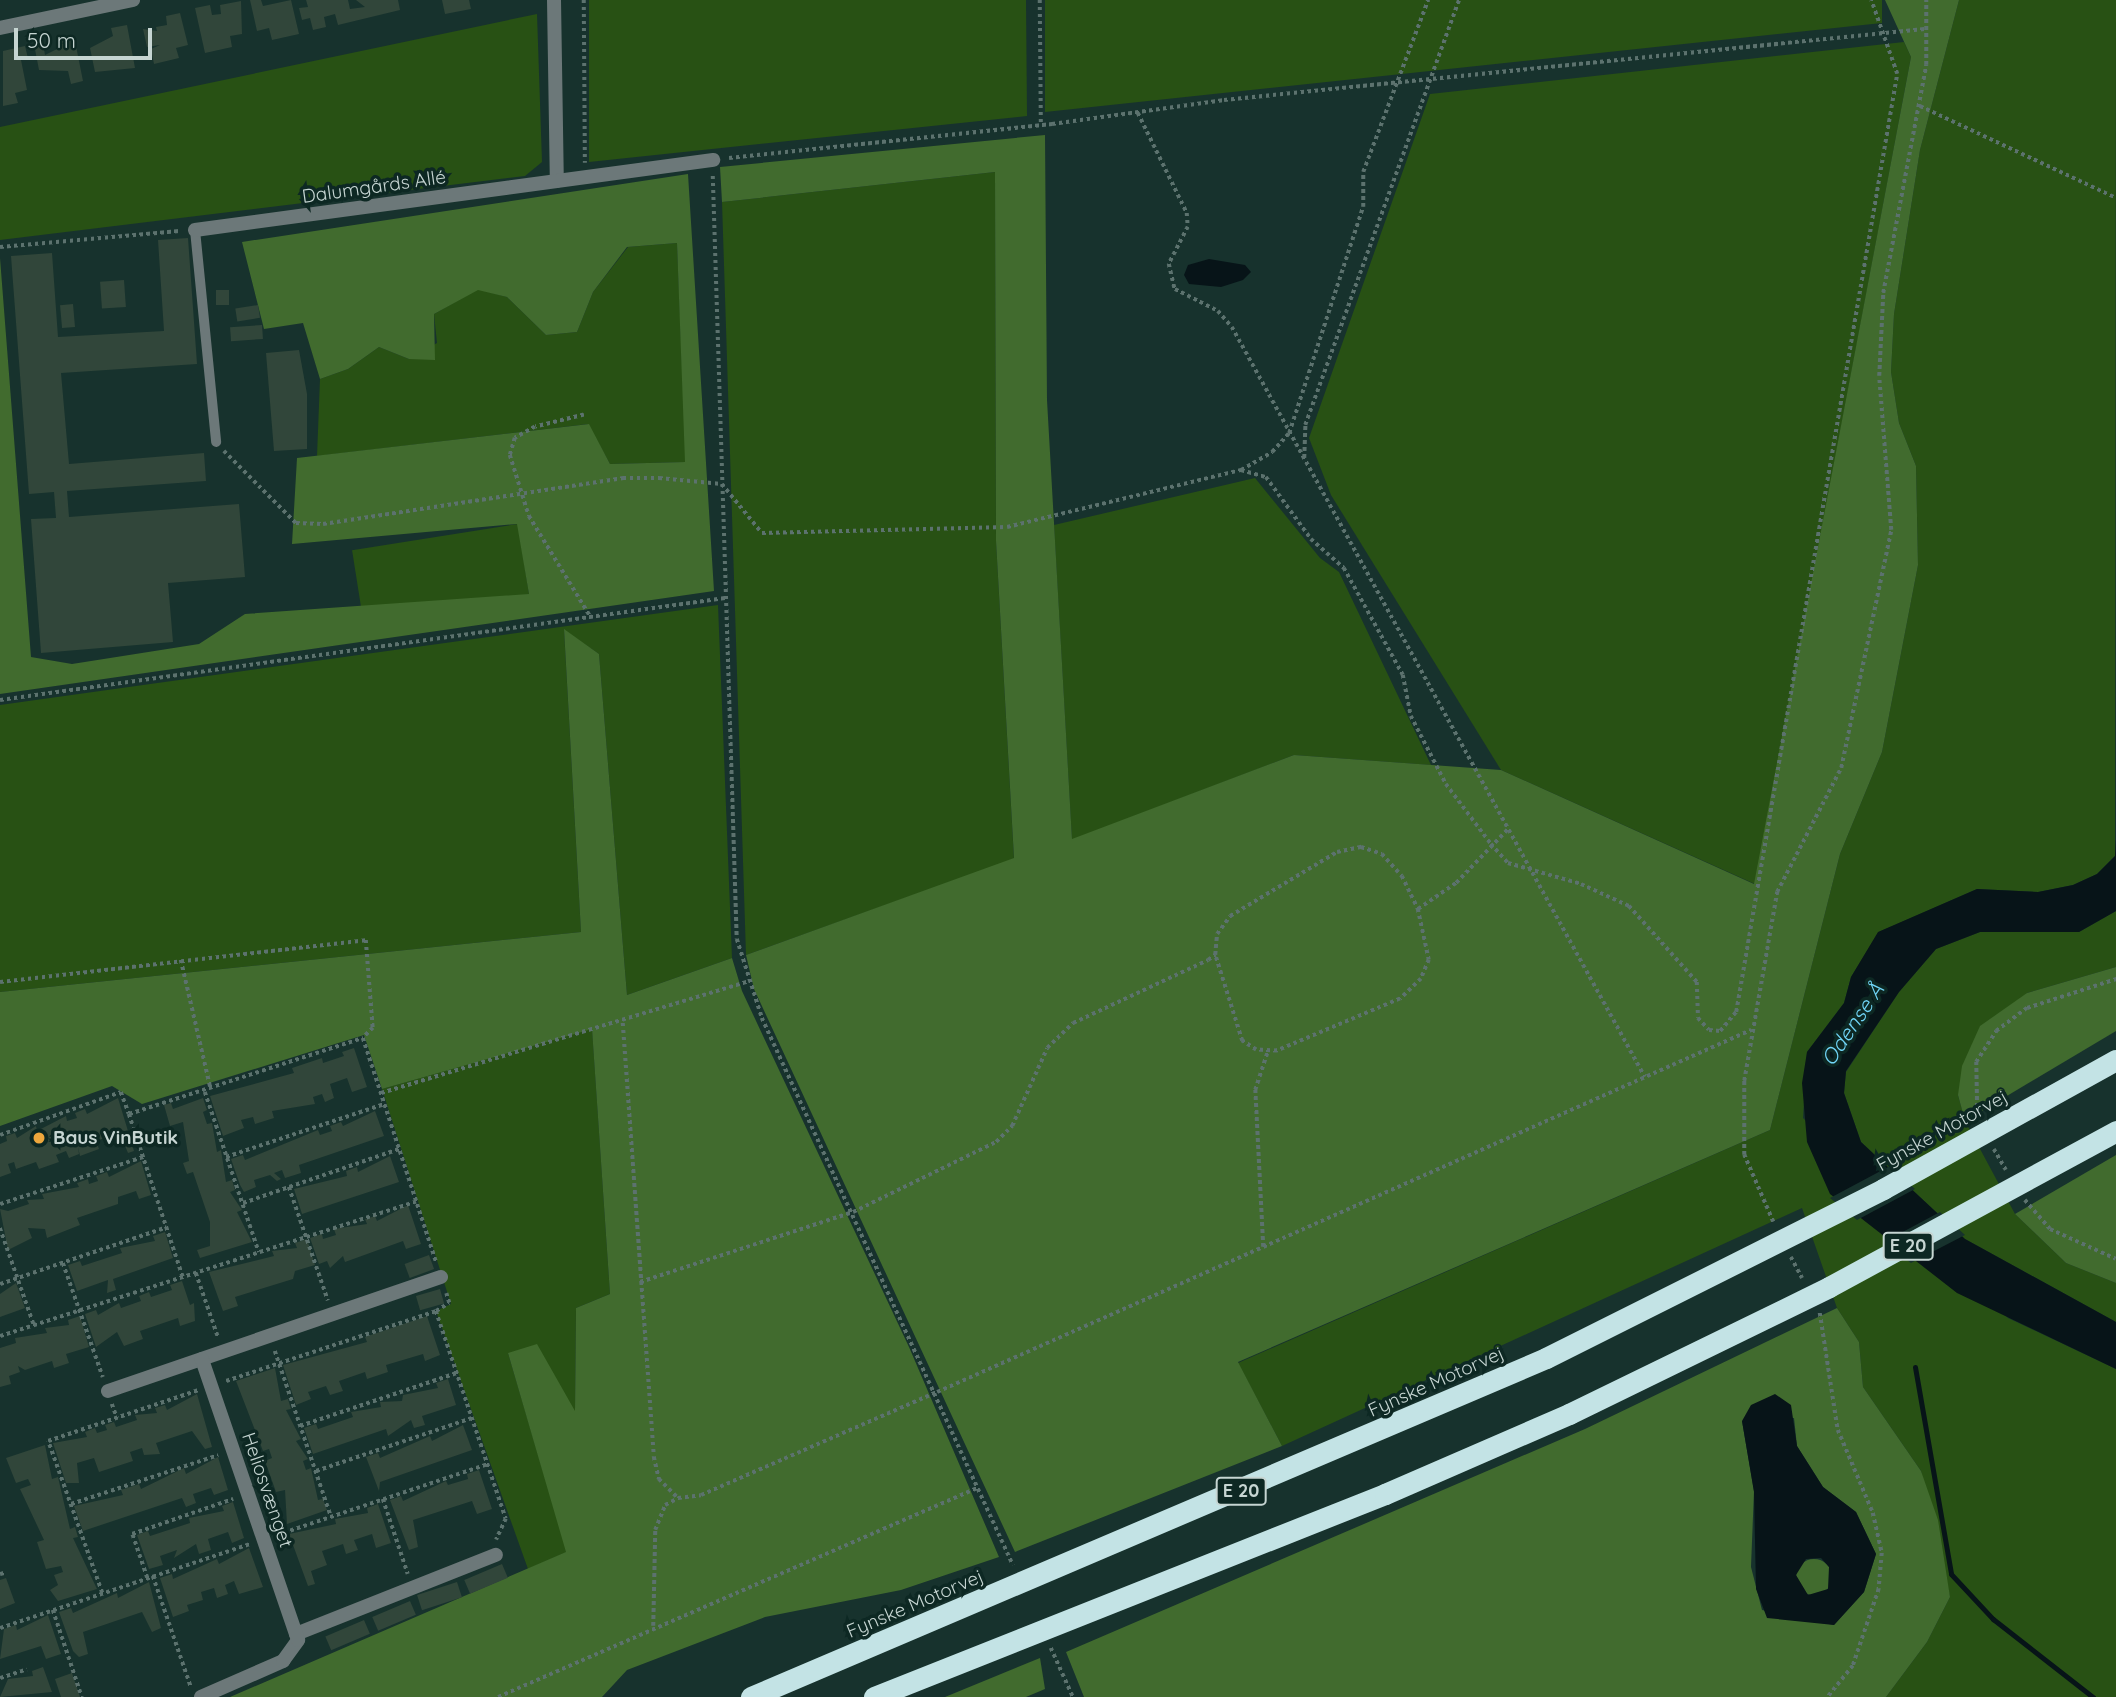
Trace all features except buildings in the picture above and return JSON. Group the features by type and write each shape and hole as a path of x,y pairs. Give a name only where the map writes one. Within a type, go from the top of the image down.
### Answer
{"highway":[{"name":"Fynske Motorvej","path":"751,1697 1360,1441 1724,1269 2039,1104 2116,1059"},
{"name":"E 20","path":"874,1697 1385,1494 1749,1326 2065,1161 2116,1131"}],"street":[{"path":"0,28 74,6 133,0"},
{"path":"554,0 557,181"},
{"name":"Dalumgårds Allé","path":"195,230 557,181 584,175 713,160"},
{"path":"108,1391 440,1277"},
{"name":"Heliosvænget","path":"202,1359 296,1634"},
{"path":"201,1697 283,1661 298,1640 296,1634 496,1555"}],"lane":[{"path":"195,230 216,442"}],"path":[{"path":"584,0 584,175"},
{"path":"1040,0 1041,125"},
{"path":"216,442 296,523 323,524 623,478 722,484 762,533 887,531 1021,524 1241,470 1272,453 1289,432 1363,207 1363,172 1428,0"},
{"path":"1304,460 1305,425 1427,79 1459,0"},
{"path":"1241,470 1266,477 1311,539 1344,568 1403,675 1411,716 1446,784 1491,844 1508,863 1581,884 1629,906 1697,982 1699,1018 1709,1030 1720,1031 1736,1012 1897,74 1871,0"},
{"path":"1774,1224 1755,1187 1741,1134 1751,1030 1777,892 1841,768 1891,530 1879,376 1883,293 1920,106 1926,65 1926,0"},
{"path":"1018,1577 937,1392 747,982 737,939 713,160 1041,125 1398,82 1880,31 1924,29"},
{"path":"1920,106 2116,198"},
{"path":"1138,113 1187,212 1188,227 1169,264 1175,289 1218,311 1232,327 1534,870 1644,1077"},
{"path":"0,247 195,230"},
{"path":"584,415 535,427 515,439 510,455 519,495 590,616"},
{"path":"0,700 725,598"},
{"path":"1418,909 1457,883 1509,828"},
{"path":"1361,847 1382,854 1402,876 1418,909 1429,960 1421,979 1400,999 1267,1051 1242,1041 1215,955 1217,934 1230,916 1337,852 1361,847"},
{"path":"0,982 366,940 373,1028 363,1038 205,1092"},
{"path":"640,1282 853,1212 996,1142 1012,1126 1046,1048 1073,1023 1215,955"},
{"path":"181,960 211,1090"},
{"path":"380,1093 623,1023 747,982"},
{"path":"623,1023 654,1457 659,1479 678,1497"},
{"path":"653,1626 655,1530 665,1505 678,1497 701,1495 1751,1030"},
{"path":"102,1593 48,1441 436,1311 449,1303 363,1038"},
{"path":"1263,1247 1255,1090 1267,1051"},
{"path":"129,1114 198,1088 205,1092 260,1252"},
{"path":"0,1135 121,1093 183,1277"},
{"path":"226,1157 384,1104"},
{"path":"243,1203 399,1149"},
{"path":"0,1204 143,1157"},
{"path":"289,1187 309,1235 331,1314"},
{"path":"0,1336 416,1202"},
{"path":"0,1284 167,1227"},
{"path":"0,1228 34,1325"},
{"path":"1787,1248 1806,1285"},
{"path":"63,1263 117,1418"},
{"path":"196,1273 223,1352"},
{"path":"1819,1310 1825,1322 1838,1430 1873,1513 1882,1553 1879,1589 1853,1666 1828,1697"},
{"path":"436,1311 506,1519 494,1544 496,1555"},
{"path":"269,1336 331,1516"},
{"path":"300,1426 457,1373"},
{"path":"316,1471 472,1418"},
{"path":"71,1504 233,1450"},
{"path":"0,1628 488,1464"},
{"path":"498,1697 653,1626 977,1488"},
{"path":"147,1578 132,1534 248,1494"},
{"path":"383,1499 412,1588"},
{"path":"153,1576 195,1697"},
{"path":"53,1610 82,1697"},
{"path":"1046,1637 1073,1697"},
{"path":"0,1678 27,1669"}],"green space":[{"path":"589,0 1026,0 1027,116 589,162"},
{"path":"1045,0 1882,0 1882,23 1045,112"},
{"path":"1885,0 1959,0 1920,150 1894,314 1891,372 1899,423 1916,466 1918,565 1882,752 1840,854 1770,1130 1238,1362 1282,1446 1015,1552 754,989 746,955 1014,858 996,541 995,172 722,202 720,167 1045,135 1047,400 1072,839 1294,755 1501,770 1754,884 1911,57"},
{"path":"1959,0 2116,0 2115,856 2097,874 2073,885 2038,892 1977,889 1879,932 1851,977 1844,1003 1807,1052 1803,1118 2008,1318 2116,1369 2116,1697 1886,1697 1927,1642 1950,1597 1921,1471 1863,1387 1859,1342 1837,1308 1802,1208 1282,1446 1238,1363 1770,1130 1840,854 1882,752 1918,565 1916,466 1899,423 1891,372 1894,314 1920,150"},
{"path":"537,14 542,162 525,176 0,240 0,127"},
{"path":"1904,42 1911,57 1755,884 1501,770 1331,495 1309,438 1430,94"},
{"path":"995,172 996,541 1014,859 746,955 722,202"},
{"path":"688,174 714,591 0,694 0,258 31,657 72,664 199,644 245,614 529,594 517,524 292,544 297,458 589,424 610,464 685,462 677,243 627,247 593,292 577,332 546,335 507,297 478,290 434,314 435,360 409,359 379,347 348,369 320,379 303,323 264,329 242,242"},
{"path":"677,243 686,462 610,464 588,424 317,456 320,379 348,369 379,347 409,359 437,343 434,314 478,289 507,297 546,335 577,332 593,292 628,247"},
{"path":"1255,478 1320,558 1339,572 1431,765 1294,755 1072,840 1054,525"},
{"path":"518,524 529,594 363,620 352,550"},
{"path":"718,605 732,958 627,995 599,654 564,630 581,932 0,992 0,705"},
{"path":"564,629 599,654 627,995 732,958 742,991 909,1347 999,1557 901,1590 765,1617 627,1670 602,1697 230,1697 566,1552 508,1353 537,1344 575,1411 576,1308 610,1294 592,1029 382,1089 364,1035 142,1104 112,1086 0,1126 0,992 581,932"},
{"path":"2116,911 2116,967 2027,993 1958,1095 1965,1121 2015,1214 2066,1263 2116,1283 2116,1322 1965,1239 1861,1142 1844,1093 1846,1072 1899,992 1936,949 1980,932 2079,932"},
{"path":"2116,967 2116,1031 1965,1121 1958,1095 1962,1066 1980,1026 2027,993"},
{"path":"592,1028 610,1294 576,1308 575,1413 508,1353 567,1552 528,1569 436,1311 451,1304 382,1089"},
{"path":"2116,1155 2116,1283 2066,1263 2015,1214"},
{"path":"1837,1308 1859,1342 1863,1387 1921,1471 1938,1520 1950,1597 1927,1642 1886,1697 1084,1697 1066,1652 1585,1429","holes":["1794,1418 1797,1446 1823,1487 1856,1512 1876,1554 1864,1592 1834,1625 1762,1610 1751,1567 1754,1491 1742,1421"]},
{"path":"1814,1559 1827,1564 1832,1577 1827,1590 1814,1595 1801,1590 1796,1577 1801,1564"},
{"path":"1040,1658 1045,1689 1026,1697 945,1697"}],"water":[{"path":"1209,259 1245,265 1251,272 1243,280 1221,287 1189,284 1184,275 1188,265"},
{"name":"Odense Å","path":"2116,839 2116,911 2079,932 1980,932 1936,949 1899,992 1846,1071 1844,1093 1861,1142 1965,1239 2116,1322 2116,1369 1957,1293 1830,1194 1807,1142 1802,1083 1807,1052 1844,1003 1851,977 1878,932 1977,889 2038,892 2073,885 2097,874 2115,856"},
{"path":"1775,1394 1791,1405 1797,1446 1823,1487 1856,1512 1876,1554 1864,1592 1834,1625 1767,1618 1756,1589 1754,1492 1742,1421 1751,1405","holes":["1821,1558 1829,1567 1828,1589 1808,1595 1796,1575 1806,1559"]}],"pier":[{"path":"1890,1166 1915,1189 1857,1220 1830,1198"},
{"path":"1940,1212 1965,1235 1911,1263 1884,1242"}],"waterway":[{"path":"1915,1367 1951,1574 1993,1619 2093,1697"}],"place":[{"name":"Baus VinButik","path":"39,1138"}]}
